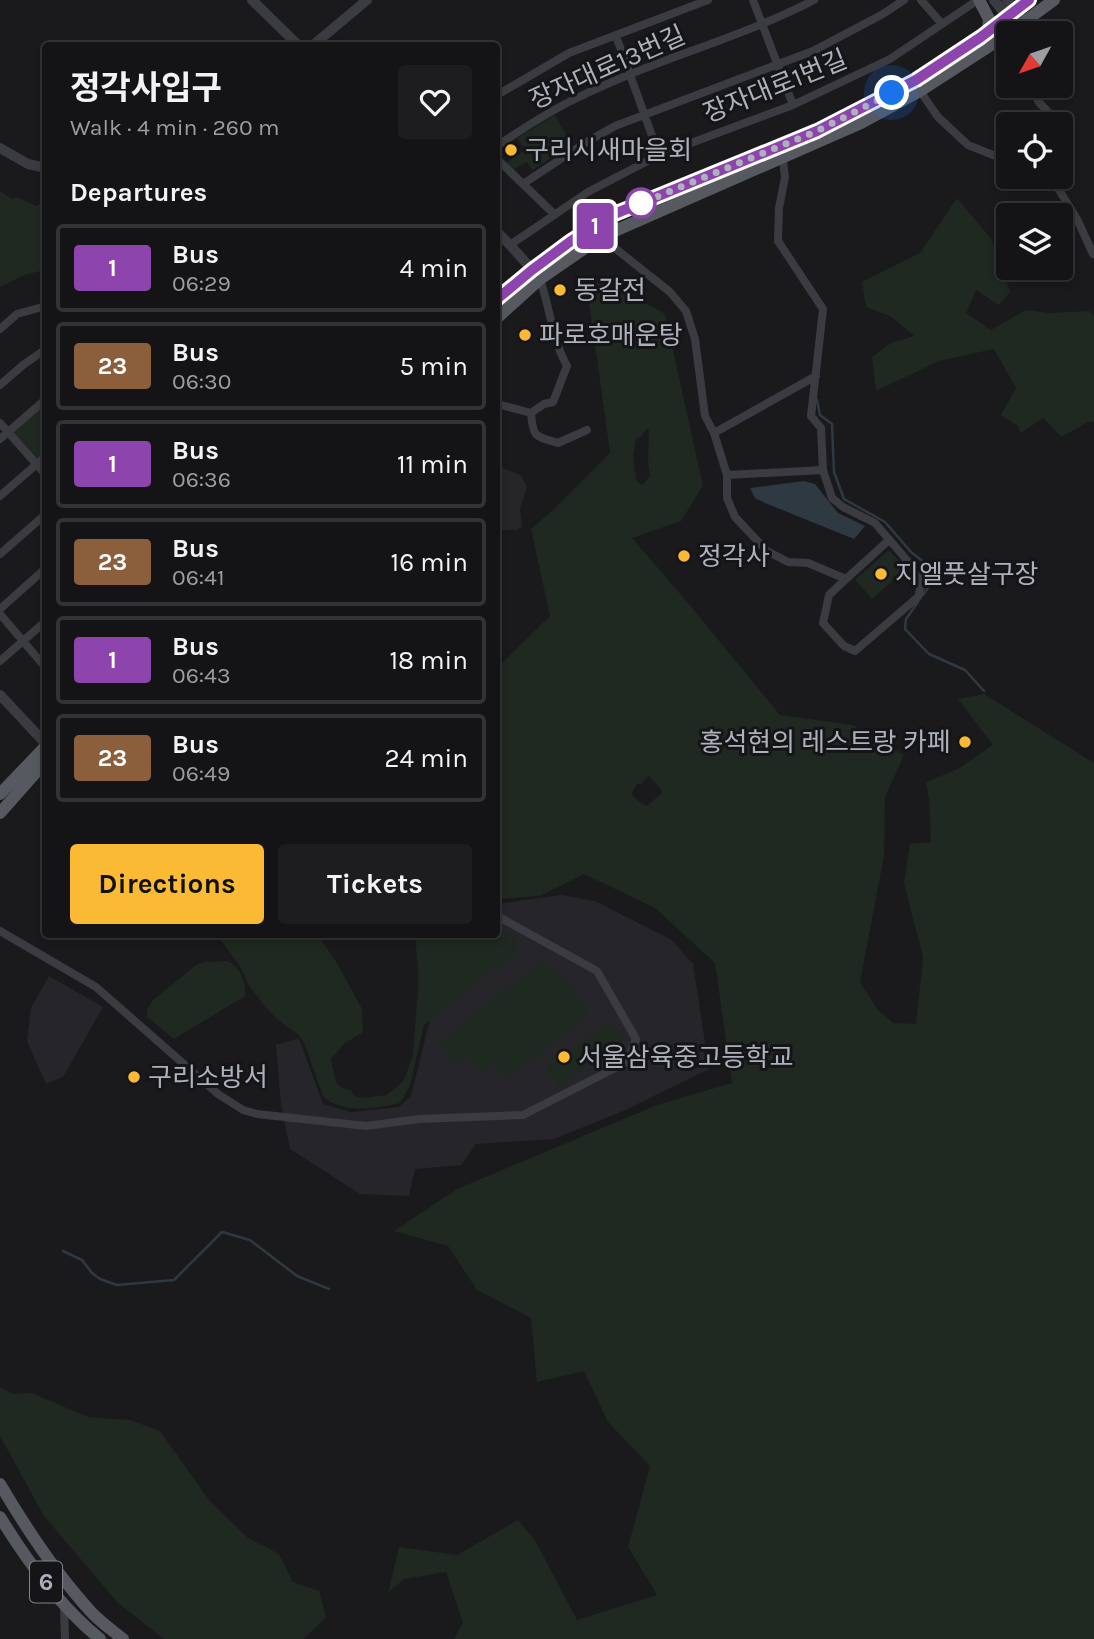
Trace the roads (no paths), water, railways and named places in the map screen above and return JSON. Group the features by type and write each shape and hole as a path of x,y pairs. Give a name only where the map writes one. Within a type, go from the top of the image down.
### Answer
{"main road":[{"path":"979,0 989,19 988,31"},
{"path":"500,297 601,237 781,152 916,80 988,31 1010,8 1029,0"},
{"path":"1027,21 1054,0"},
{"path":"500,315 536,274 571,241 612,215 861,123 920,91 996,44"},
{"path":"0,794 42,749"},
{"path":"0,813 42,766"},
{"path":"0,1484 19,1517 70,1587 95,1615 122,1639"},
{"name":"6","path":"0,1517 37,1571 100,1639"}],"street":[{"path":"252,0 295,42"},
{"path":"317,42 367,0"},
{"name":"장자대로13번길","path":"500,92 569,53 708,0"},
{"path":"753,0 793,105"},
{"name":"장자대로13번길","path":"500,144 575,99 762,24 814,0"},
{"name":"장자대로1번길","path":"523,184 615,126 825,45 904,0"},
{"path":"921,0 942,24"},
{"name":"장자대로1번길","path":"502,240 659,155 793,105 890,59 979,0"},
{"path":"994,0 1010,8 1022,21"},
{"path":"616,36 659,155"},
{"path":"920,91 938,117 968,145 996,156"},
{"path":"1037,98 1048,112"},
{"path":"0,148 28,164 42,166"},
{"path":"781,152 785,177 779,208 778,241 824,309 811,416 821,428 823,470 832,498 843,508 875,523 923,579 918,597 855,651 844,646 823,623 829,595 889,540"},
{"path":"500,162 554,214"},
{"path":"1058,189 1077,219 1093,254"},
{"path":"601,237 670,292 686,312 695,339 705,416 714,433 727,475 727,498 735,517 767,551 788,562 808,563 846,579"},
{"path":"500,405 531,413 544,404 553,402 566,366 558,351 546,298 536,274 502,240"},
{"path":"0,329 18,314 42,307"},
{"path":"0,385 42,352"},
{"path":"714,433 816,376"},
{"path":"0,439 42,402"},
{"path":"531,413 533,430 538,437 558,443 587,430"},
{"path":"0,423 42,471"},
{"path":"0,496 42,460"},
{"path":"727,475 823,470"},
{"path":"0,554 42,517"},
{"path":"0,609 42,572"},
{"path":"0,614 42,662"},
{"path":"0,661 42,624"},
{"path":"0,695 42,741"},
{"path":"0,932 96,987 218,1094 243,1110 284,1118 366,1126 419,1119 523,1115 628,1062 636,1040 597,971 500,918"},
{"path":"64,1603 65,1639"}],"waterway":[{"path":"817,400 820,415 832,424 834,472 844,499 885,522 911,552 930,567 933,581 922,596"},
{"path":"918,602 906,619 905,629 929,654 965,670 984,691"},
{"path":"63,1251 82,1260 100,1279 117,1285 174,1280 222,1232 250,1240 297,1276 329,1289"}],"place":[{"name":"구리시새마을회","path":"511,150"},
{"name":"동갈전","path":"560,290"},
{"name":"파로호매운탕","path":"525,335"},
{"name":"정각사","path":"684,556"},
{"name":"지엘풋살구장","path":"881,574"},
{"name":"홍석현의 레스트랑 카페","path":"965,742"},
{"name":"서울삼육중고등학교","path":"564,1057"},
{"name":"구리소방서","path":"134,1077"}]}
